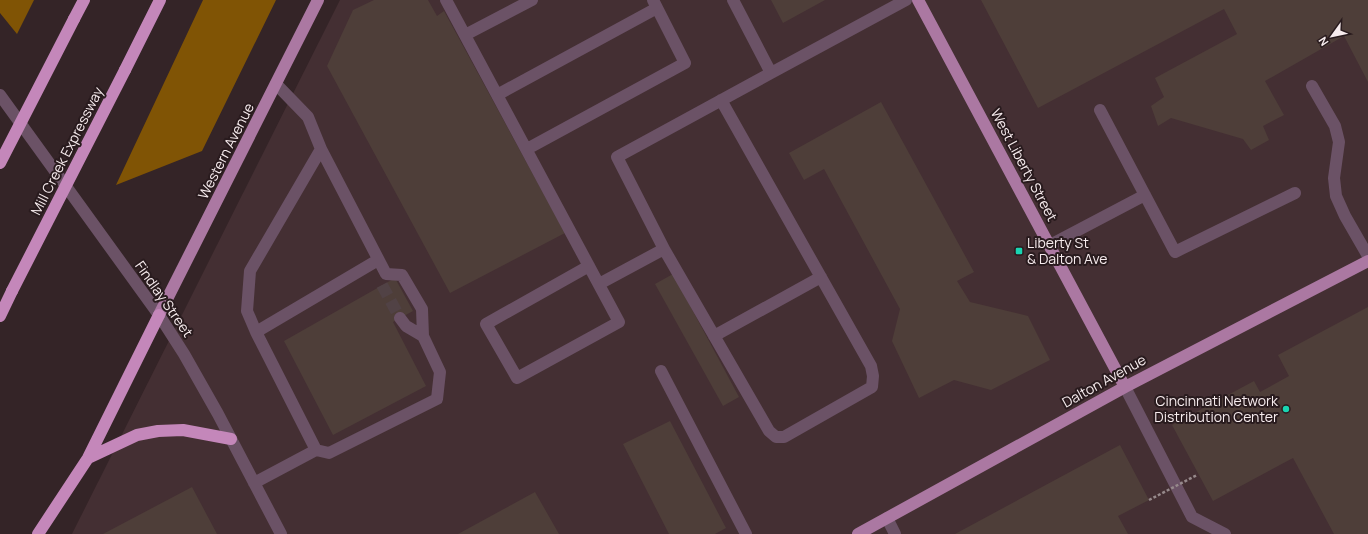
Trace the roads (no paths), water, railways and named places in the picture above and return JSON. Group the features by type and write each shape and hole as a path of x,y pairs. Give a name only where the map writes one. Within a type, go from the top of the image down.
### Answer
{"highway":[{"path":"0,163 84,0"},
{"name":"Mill Creek Expressway","path":"0,316 160,0"},
{"path":"38,534 88,458 159,315"},
{"path":"88,458 137,434 158,430 183,430 231,438"}],"main road":[{"name":"Western Avenue","path":"159,315 318,0"},
{"name":"West Liberty Street","path":"918,0 1125,387"},
{"name":"Dalton Avenue","path":"858,534 1125,387 1368,261"}],"street":[{"path":"446,0 599,284 619,322 517,378 486,324 589,266"},
{"path":"465,35 532,0"},
{"path":"733,0 771,73"},
{"path":"721,100 871,366 873,376 872,387 784,437 776,437 769,431 664,249 617,156 906,0"},
{"path":"497,95 655,4 685,63 526,149"},
{"path":"276,84 308,117 322,149 386,274 382,285"},
{"path":"1312,86 1335,126 1339,142 1334,178 1336,196 1345,216 1368,256"},
{"name":"Findlay Street","path":"0,95 159,315 184,354 231,438 281,534"},
{"path":"1100,110 1175,252 1294,193"},
{"path":"316,450 256,332 247,311 250,271 322,149"},
{"path":"1050,245 1145,195"},
{"path":"599,284 664,249"},
{"path":"256,332 378,260"},
{"path":"254,483 316,450 329,453 437,398 440,372 423,336 422,309 402,275 386,274"},
{"path":"714,336 821,277"},
{"path":"400,318 406,326 423,336"},
{"path":"661,371 746,534"},
{"path":"1125,387 1192,517 1225,534"},
{"path":"887,518 896,534"}],"tunnel":[{"path":"382,285 400,318"}],"place":[{"name":"Liberty St & Dalton Ave","path":"1019,251"},
{"name":"Cincinnati Network Distribution Center","path":"1286,409"}]}
